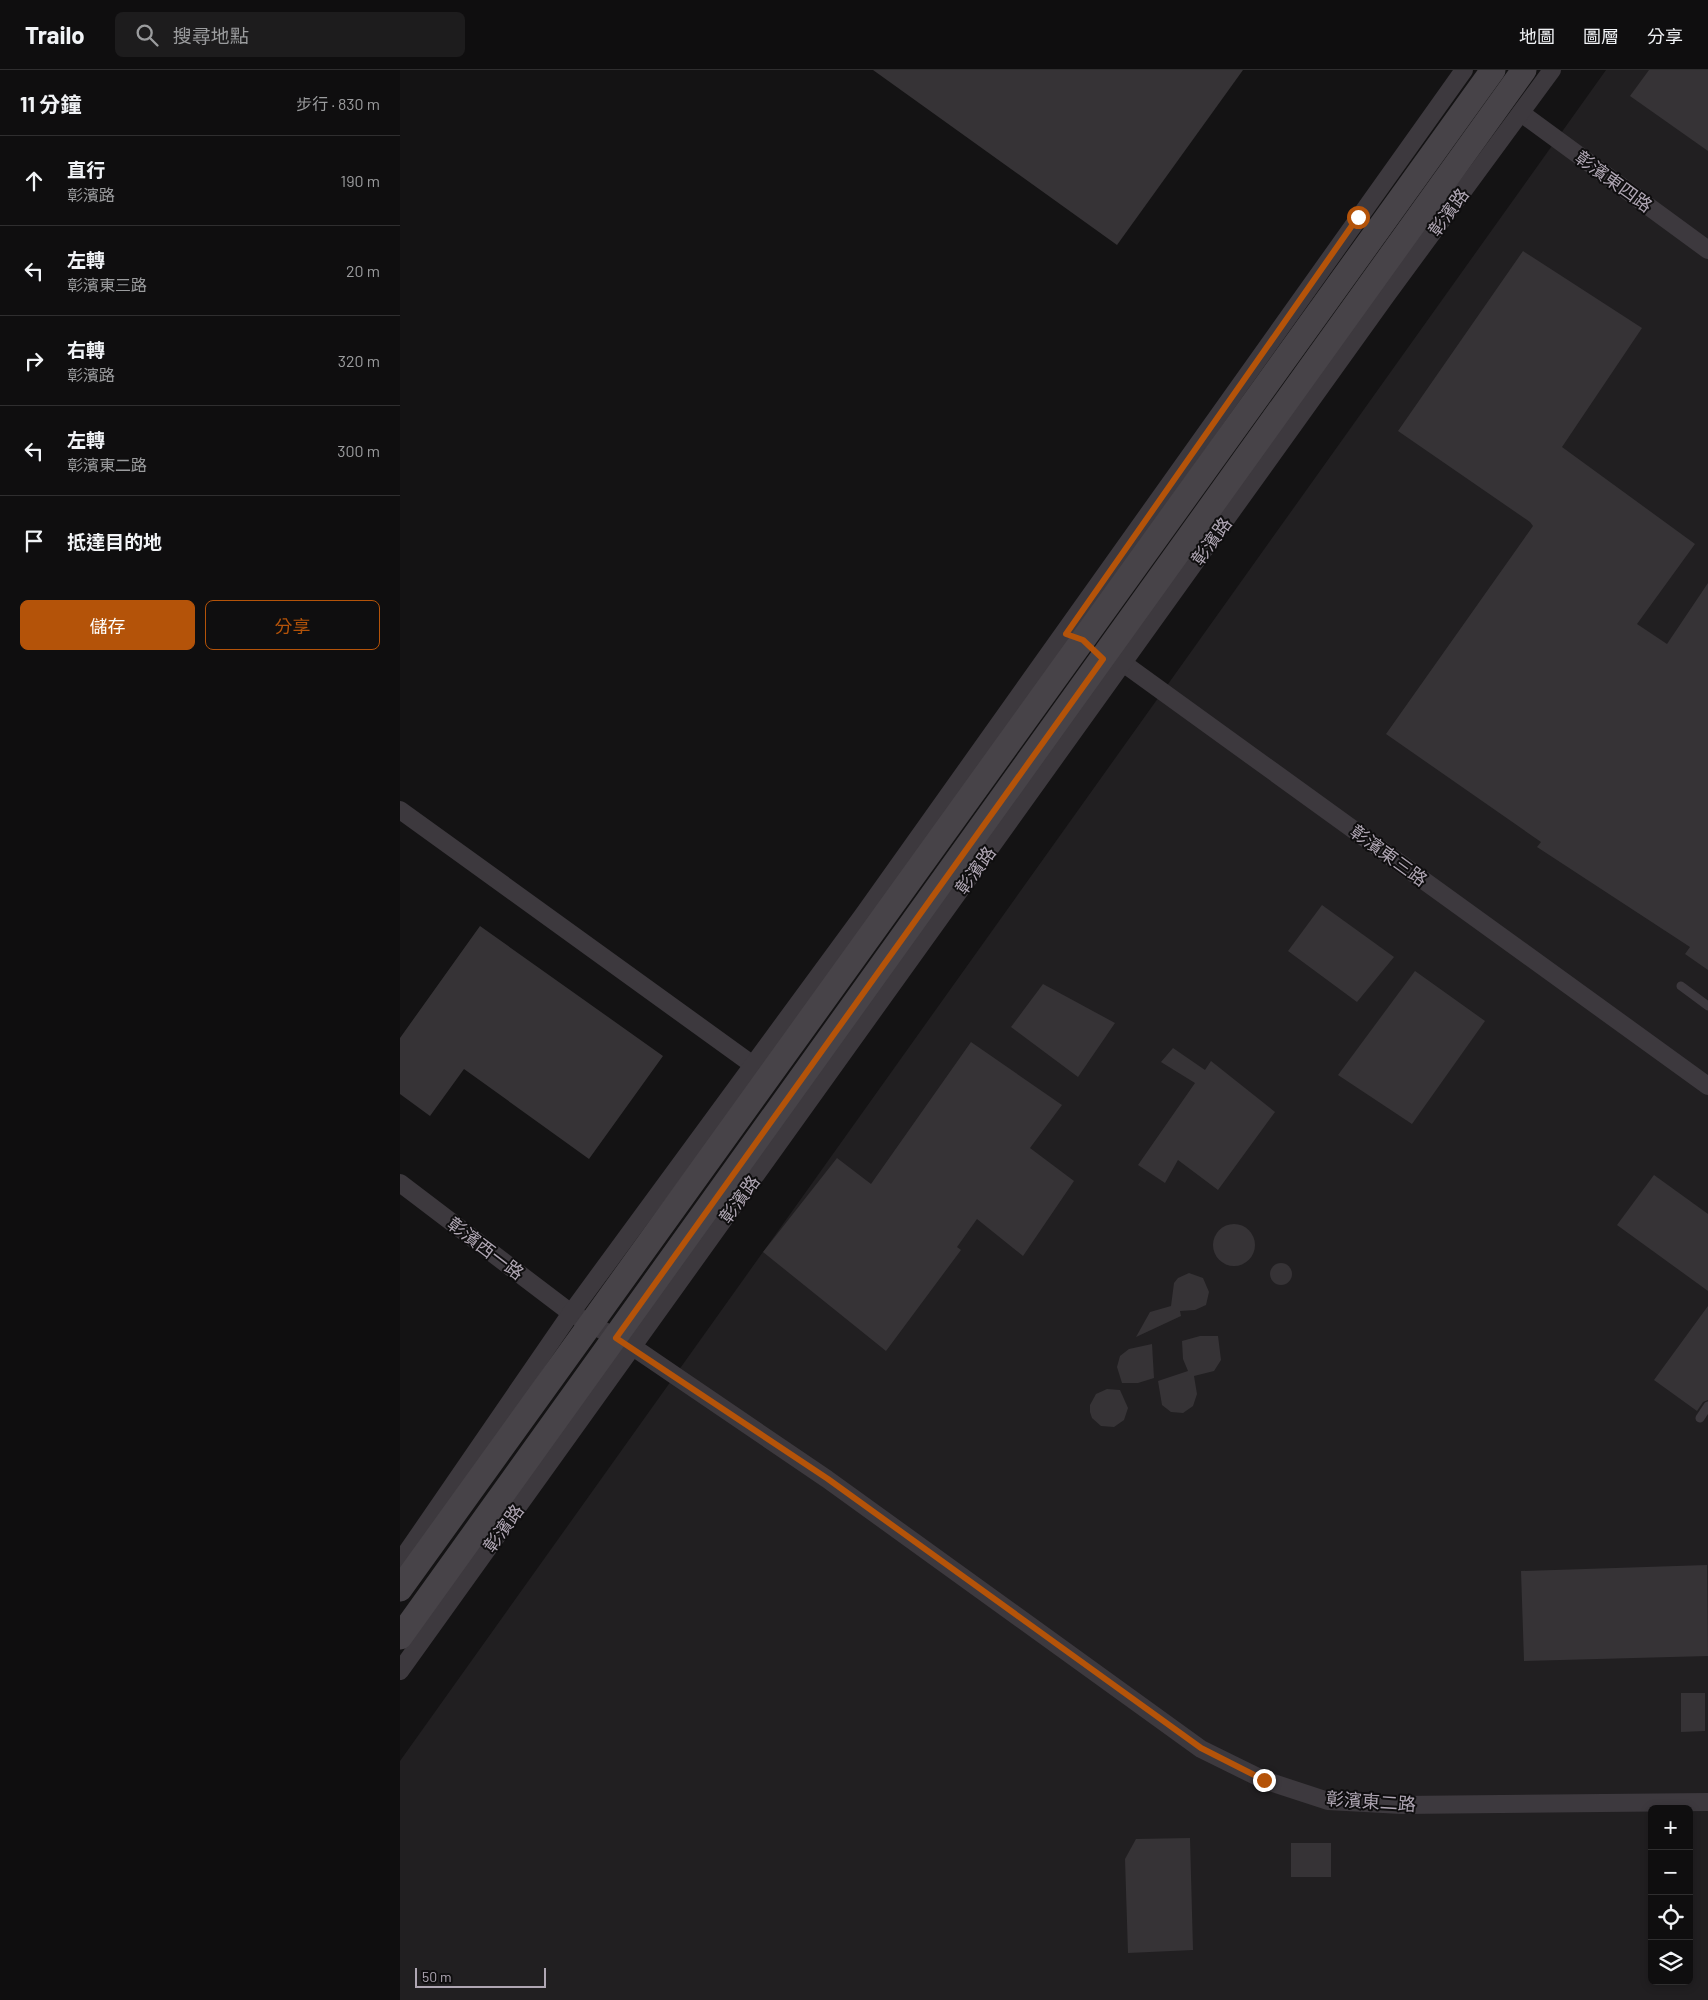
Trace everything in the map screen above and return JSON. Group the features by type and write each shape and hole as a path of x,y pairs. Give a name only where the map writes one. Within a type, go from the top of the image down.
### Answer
{"street":[{"path":"400,1562 580,1318 1074,637 1358,217 1464,70"},
{"path":"400,1589 580,1318 753,1065 1074,637 1493,70"},
{"name":"彰濱路","path":"400,1671 624,1342 1113,661 1524,70"},
{"name":"彰濱路","path":"1113,661 1386,296 1552,70"},
{"name":"彰濱東四路","path":"1521,113 1708,250"},
{"name":"彰濱東三路","path":"1074,637 1113,661 1708,1086"},
{"path":"400,810 753,1065"},
{"name":"彰濱西一路","path":"400,1183 580,1318 624,1342"},
{"name":"彰濱路","path":"400,1637 624,1342"},
{"name":"彰濱東二路","path":"624,1342 828,1479 1201,1748 1264,1780 1328,1801 1402,1805 1708,1802"}],"lane":[{"path":"1681,986 1708,1006"},
{"path":"1700,1418 1708,1406"}],"shaded area":[{"path":"1606,70 1708,70 1708,2000 400,2000 400,1761"}],"building":[{"path":"873,70 1243,70 1117,245"},
{"path":"1649,70 1708,70 1708,151 1630,96"},
{"path":"1523,251 1642,328 1562,447 1695,544 1637,624 1667,644 1708,583 1708,970 1685,954 1690,947 1537,847 1541,842 1386,734 1533,526 1530,522 1398,431"},
{"path":"1322,905 1394,957 1357,1002 1288,951"},
{"path":"480,926 663,1056 589,1159 464,1069 430,1116 400,1094 400,1038"},
{"path":"1415,971 1485,1021 1412,1124 1338,1075"},
{"path":"1043,984 1115,1023 1078,1077 1011,1027"},
{"path":"971,1042 1062,1105 1030,1148 1074,1181 1023,1256 977,1219 957,1247 961,1250 886,1351 763,1252 837,1158 871,1184"},
{"path":"1173,1048 1205,1070 1211,1061 1275,1112 1218,1190 1178,1160 1165,1183 1138,1165 1195,1083 1161,1062"},
{"path":"1654,1175 1708,1214 1708,1291 1617,1225"},
{"path":"1234,1224 1249,1230 1255,1245 1249,1260 1234,1266 1219,1260 1213,1245 1219,1230"},
{"path":"1281,1263 1289,1266 1292,1274 1289,1282 1281,1285 1273,1282 1270,1274 1273,1266"},
{"path":"1189,1273 1203,1278 1209,1292 1206,1305 1195,1310 1180,1311 1181,1316 1136,1337 1150,1312 1171,1306 1174,1283 1178,1278"},
{"path":"1708,1306 1708,1400 1703,1402 1697,1411 1654,1380"},
{"path":"1200,1336 1218,1336 1221,1360 1214,1371 1194,1376 1197,1394 1193,1406 1183,1413 1171,1412 1162,1405 1158,1381 1188,1371 1183,1359 1182,1341"},
{"path":"1152,1344 1154,1378 1138,1383 1122,1383 1117,1367 1120,1356 1129,1349"},
{"path":"1107,1389 1120,1390 1128,1408 1124,1420 1114,1427 1101,1426 1092,1418 1090,1412 1090,1405 1096,1394"},
{"path":"1707,1565 1708,1656 1524,1661 1521,1571"},
{"path":"1681,1693 1705,1693 1705,1731 1681,1732"},
{"path":"1190,1838 1193,1950 1128,1953 1125,1859 1136,1839"},
{"path":"1291,1843 1331,1843 1331,1877 1291,1877"}],"route":[{"path":"1264,1780 1201,1748 828,1479 633,1347 616,1338 1103,659 1083,640 1066,634 1358,217"}]}
